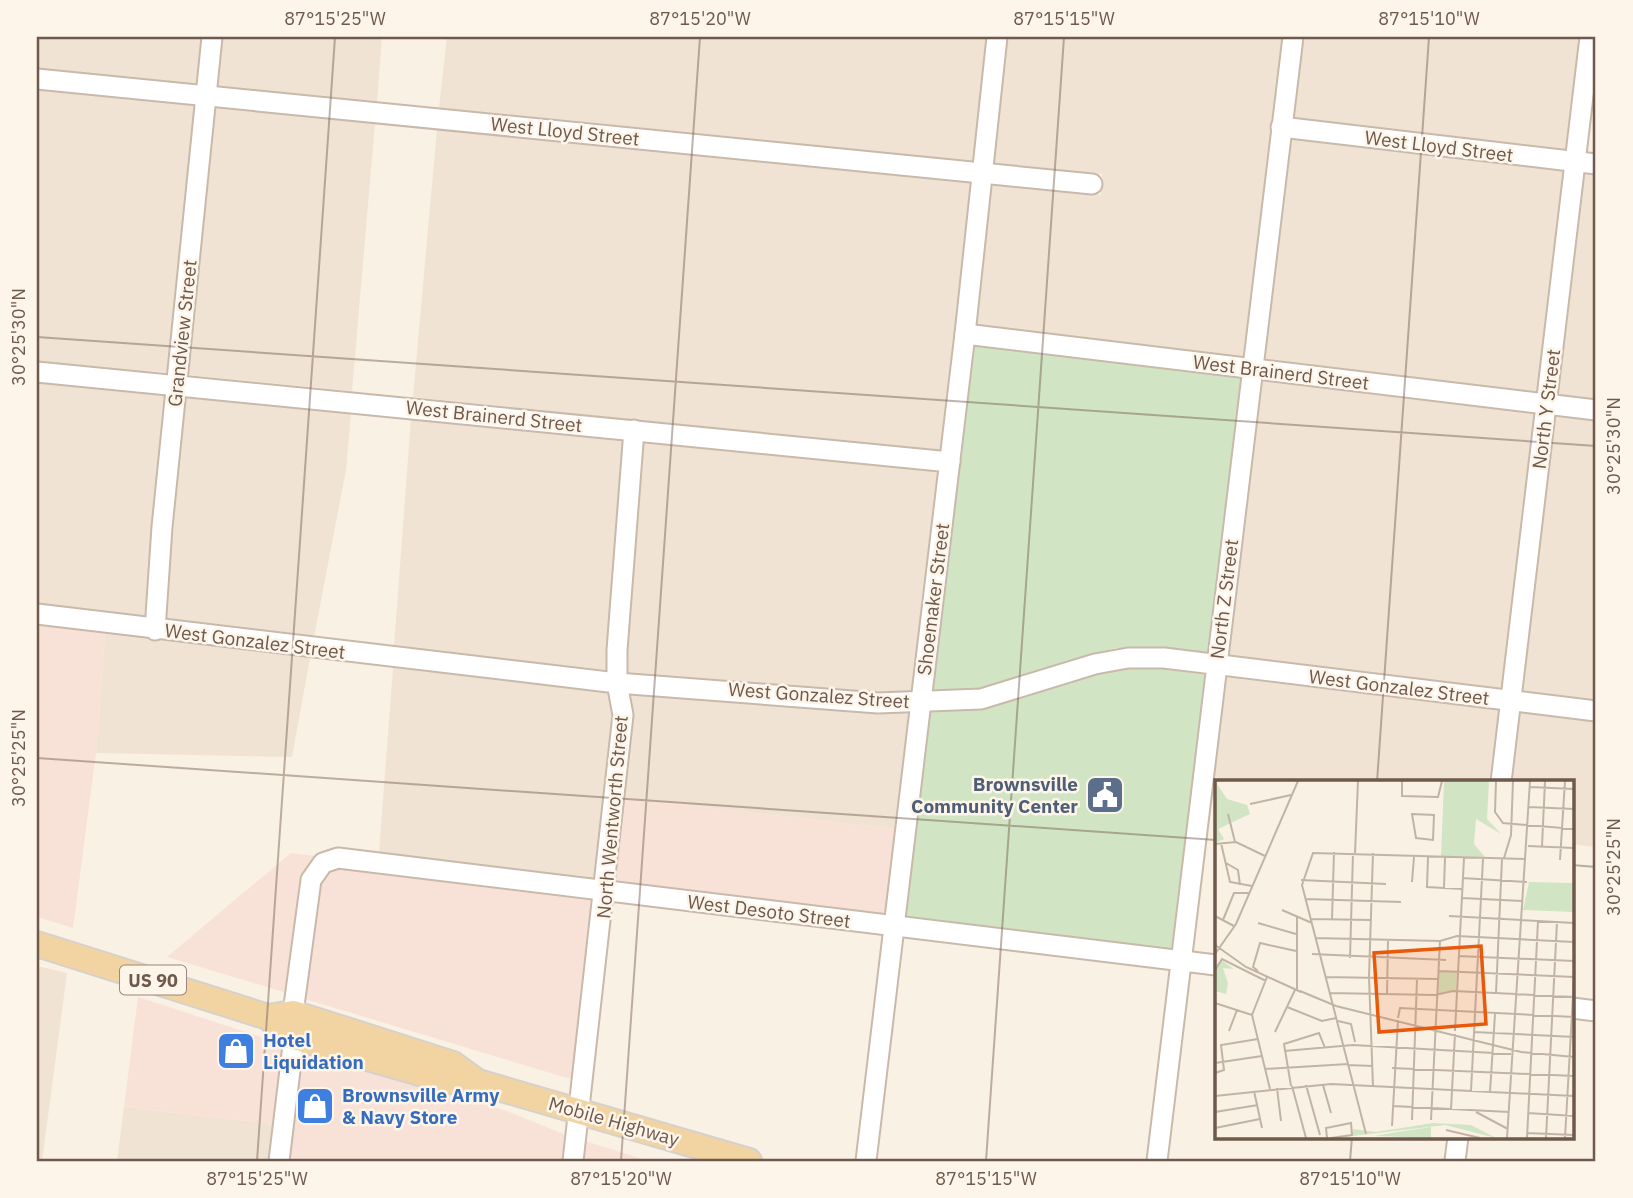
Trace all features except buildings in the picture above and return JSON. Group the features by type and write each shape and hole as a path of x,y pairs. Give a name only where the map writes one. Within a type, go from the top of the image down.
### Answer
{"main road":[{"name":"Mobile Highway","path":"37,944 294,1025 453,1064 478,1082 749,1161"}],"street":[{"name":"Grandview Street","path":"155,630 212,37"},
{"name":"Shoemaker Street","path":"866,1161 998,37"},
{"name":"North Z Street","path":"1157,1161 1293,37"},
{"name":"North Y Street","path":"1501,780 1590,37"},
{"name":"West Lloyd Street","path":"37,79 1092,184"},
{"name":"West Lloyd Street","path":"1281,127 1596,164"},
{"name":"West Brainerd Street","path":"965,334 1596,410"},
{"name":"West Brainerd Street","path":"37,372 950,462"},
{"name":"North Wentworth Street","path":"573,1161 606,891 623,715 617,683 634,430"},
{"name":"West Gonzalez Street","path":"37,614 617,683 878,703 981,699 1117,659 1164,658 1596,711"},
{"name":"West Desoto Street","path":"294,1025 311,880 323,863 338,858 1215,965"},
{"path":"1574,1008 1596,1011"},
{"path":"279,1161 294,1025"},
{"path":"1455,1161 1458,1138"}],"shaded area":[{"path":"37,37 203,37 198,84 37,69"},
{"path":"221,37 382,37 377,102 216,86"},
{"path":"447,37 988,37 975,162 439,108"},
{"path":"1007,37 1284,37 1245,357 976,325 991,185 1101,195 1102,174 994,164"},
{"path":"1302,37 1580,37 1567,150 1292,118"},
{"path":"37,90 196,105 169,373 37,362"},
{"path":"214,107 375,123 352,391 187,375"},
{"path":"437,129 973,183 942,451 413,397"},
{"path":"1289,139 1564,171 1539,392 1263,359"},
{"path":"1583,173 1596,175 1596,399 1557,395"},
{"path":"1260,380 1536,413 1503,689 1227,656"},
{"path":"37,383 167,394 147,618 37,604"},
{"path":"185,396 351,412 346,470 314,637 165,620"},
{"path":"1554,416 1596,421 1596,701 1521,692"},
{"path":"411,418 624,440 608,670 394,647"},
{"path":"642,442 940,472 913,691 879,692 626,673"},
{"path":"37,625 105,634 96,753 73,928 37,917"},
{"path":"105,634 310,658 292,757 96,753"},
{"path":"393,668 610,692 614,715 598,879 379,853"},
{"path":"1224,677 1501,710 1492,780 1215,780 1215,798 1210,797"},
{"path":"630,694 877,713 910,712 896,829 624,798 632,716"},
{"path":"1519,712 1596,722 1596,847 1574,844 1574,780 1510,780"},
{"path":"624,798 896,829 886,914 616,882"},
{"path":"291,853 315,856 302,879 287,993 167,957"},
{"path":"339,869 595,901 574,1080 305,999 320,884 329,871"},
{"path":"37,966 67,973 42,1161 37,1161"},
{"path":"138,997 283,1044 274,1124 124,1107"},
{"path":"301,1050 507,1111 566,1135 563,1161 288,1161"},
{"path":"124,1107 274,1124 270,1161 117,1161"},
{"path":"585,1141 649,1161 582,1161"}],"green space":[{"path":"973,346 1242,377 1208,654 1164,648 1116,648 979,688 931,691"},
{"path":"1118,669 1163,669 1206,675 1173,949 905,916 929,712 982,709"}],"place":[{"name":"Brownsville Community Center","path":"1105,795"},
{"name":"Hotel Liquidation","path":"236,1051"},
{"name":"Brownsville Army & Navy Store","path":"315,1106"}]}
